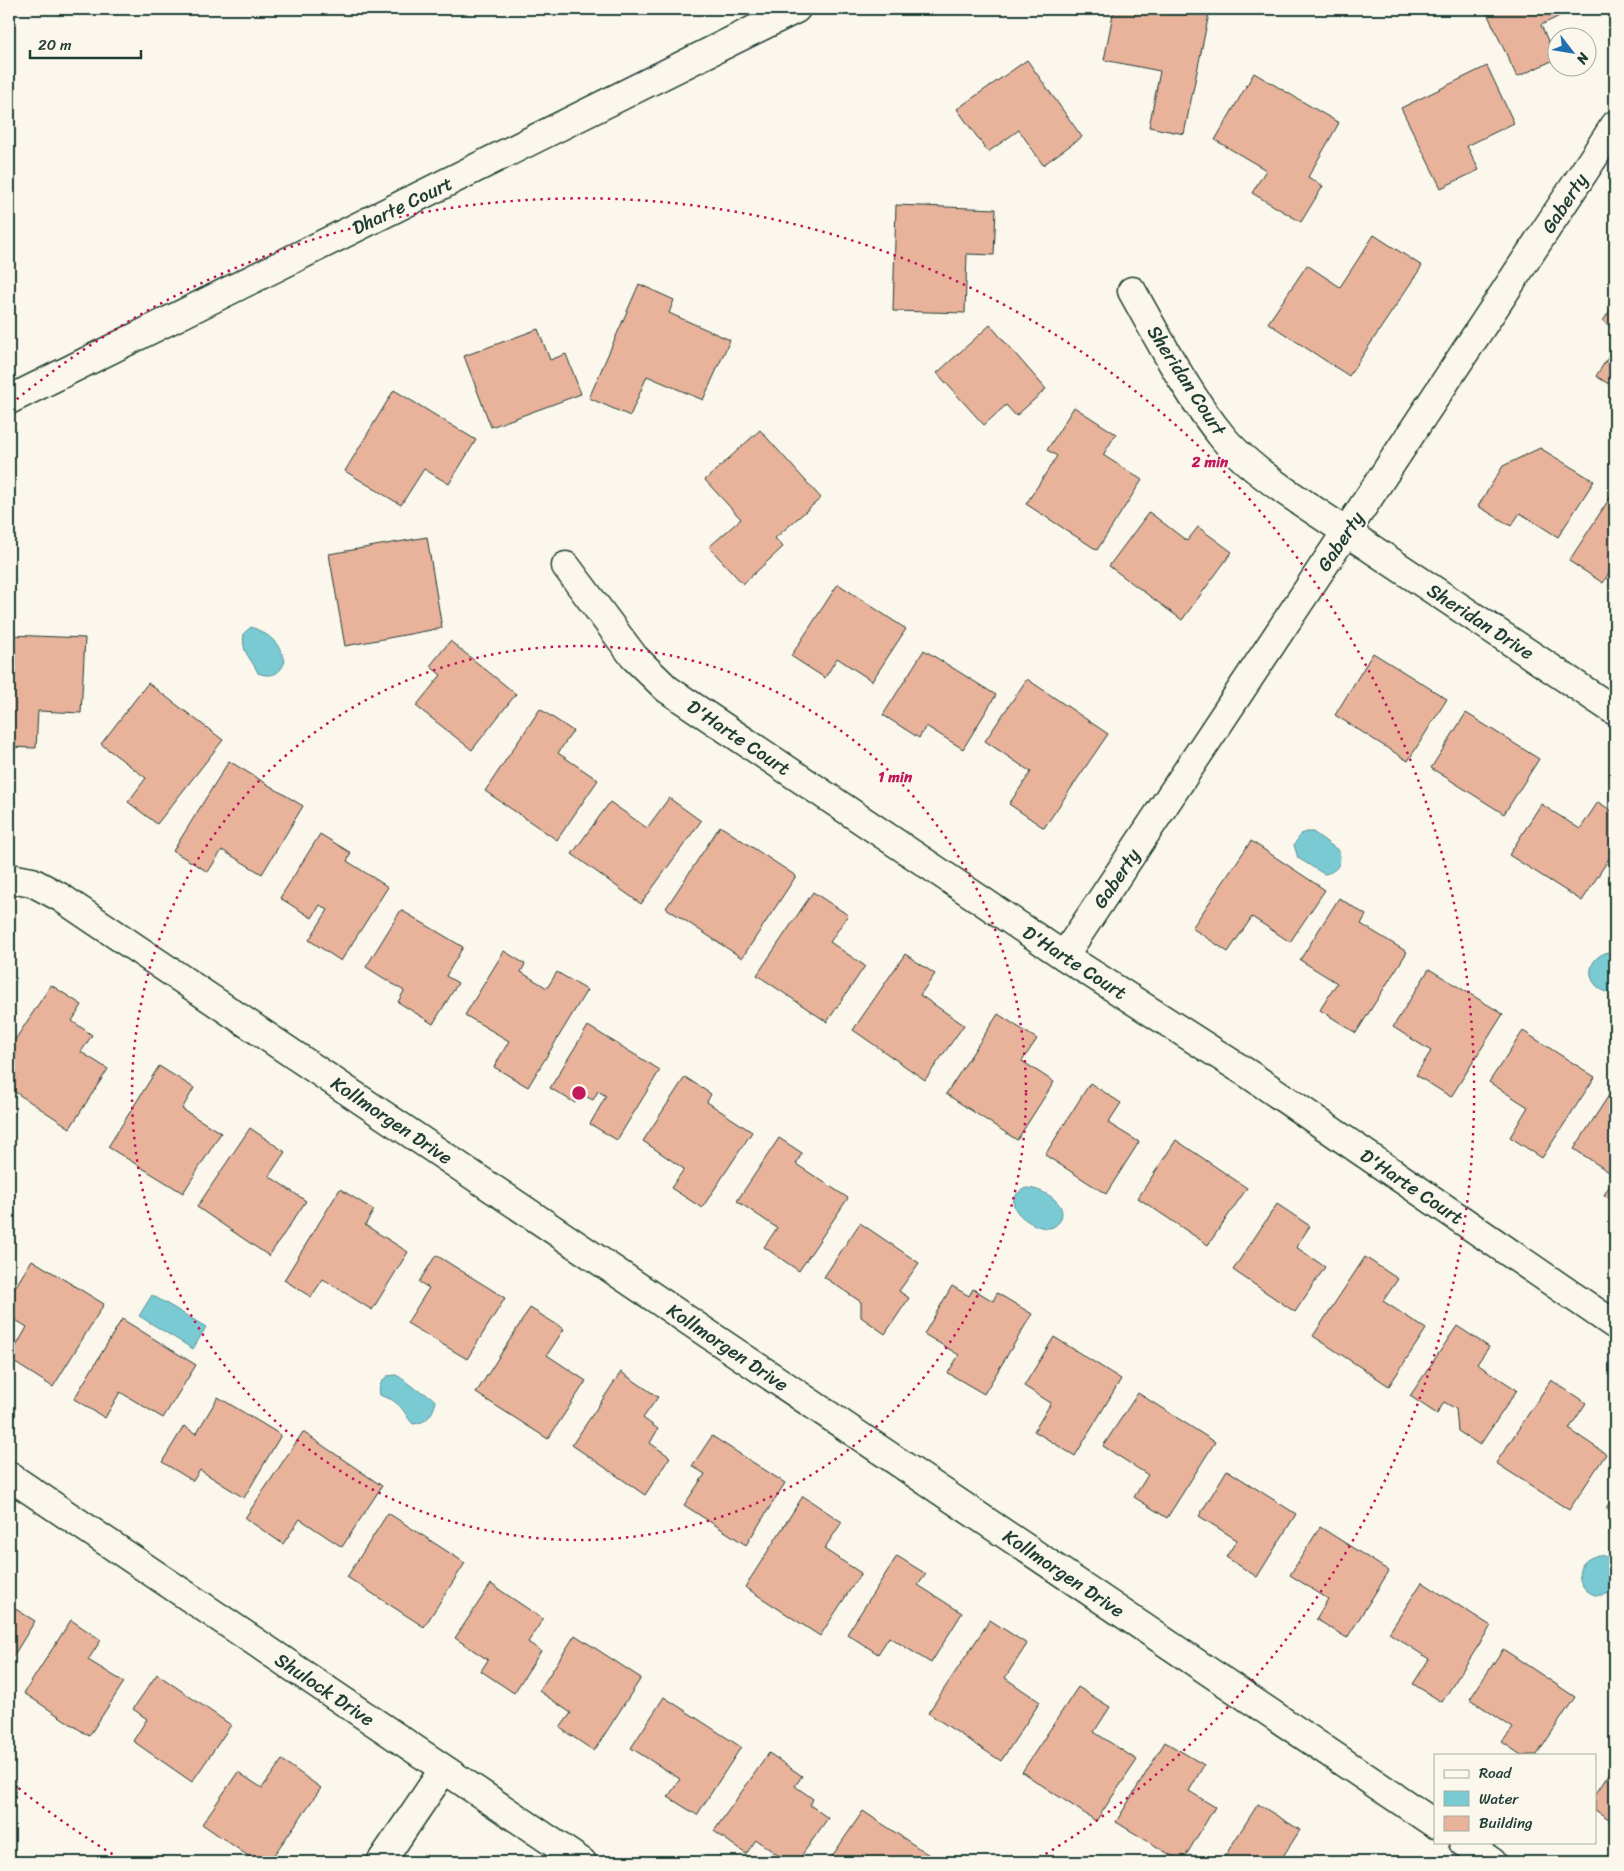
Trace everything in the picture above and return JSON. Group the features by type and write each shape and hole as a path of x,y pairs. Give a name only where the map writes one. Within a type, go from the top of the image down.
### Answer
{"street":[{"name":"Dharte Court","path":"9,400 796,9"},
{"name":"Gaberty","path":"1064,956 1615,125"},
{"name":"Sheridan Court","path":"1132,291 1176,368 1224,439 1266,477 1346,532"},
{"name":"Sheridan Drive","path":"1346,532 1615,711"},
{"name":"D'Harte Court","path":"566,566 634,657 667,689 1064,956 1250,1075 1615,1325"},
{"name":"Kollmorgen Drive","path":"12,881 32,882 60,897 1434,1823"},
{"name":"Shulock Drive","path":"9,1476 582,1862"},
{"path":"381,1862 444,1769"},
{"path":"1465,1844 1492,1862"}],"water":[{"path":"251,627 268,636 280,649 285,661 281,669 275,674 258,673 247,654 243,640 244,633"},
{"path":"1313,832 1339,851 1340,860 1338,867 1324,874 1298,858 1294,845 1301,834"},
{"path":"1615,951 1615,994 1597,987 1591,973 1596,959 1603,954"},
{"path":"1026,1188 1051,1196 1060,1205 1062,1216 1056,1225 1046,1228 1038,1226 1029,1222 1015,1209 1013,1202 1017,1195"},
{"path":"152,1295 206,1327 193,1349 139,1316"},
{"path":"396,1375 436,1402 431,1414 422,1422 413,1424 398,1404 380,1395 380,1384 383,1380 387,1376"},
{"path":"1599,1555 1605,1556 1615,1563 1615,1587 1605,1594 1596,1595 1588,1592 1582,1585 1579,1576 1581,1568 1587,1560"}],"building":[{"path":"1114,9 1210,9 1184,134 1149,127 1160,71 1104,60"},
{"path":"1485,9 1574,9 1541,25 1546,36 1546,64 1517,77"},
{"path":"1027,60 1082,137 1043,165 1019,130 988,152 957,109"},
{"path":"1487,66 1514,123 1467,146 1479,170 1441,188 1401,108"},
{"path":"1254,73 1339,123 1308,177 1323,186 1301,222 1252,193 1266,170 1215,140"},
{"path":"896,205 996,209 994,255 967,254 965,313 893,311"},
{"path":"1374,235 1422,266 1349,376 1268,323 1307,265 1340,287"},
{"path":"639,284 674,300 669,313 730,340 703,400 647,376 630,416 589,398"},
{"path":"1615,303 1615,330 1603,321"},
{"path":"990,325 1046,389 1016,416 1006,405 984,425 937,373"},
{"path":"538,329 550,360 566,354 581,394 491,427 464,356"},
{"path":"1615,347 1615,388 1596,376"},
{"path":"394,390 476,440 449,484 424,469 401,505 345,471"},
{"path":"1074,407 1116,434 1103,455 1142,480 1097,550 1026,504 1057,456 1047,450"},
{"path":"760,430 821,498 775,538 783,547 743,584 709,547 741,519 705,480"},
{"path":"1540,448 1594,481 1558,537 1520,513 1511,526 1478,506 1503,466"},
{"path":"1615,490 1615,563 1603,583 1569,561"},
{"path":"1149,512 1187,541 1198,527 1232,552 1182,620 1109,566"},
{"path":"427,537 442,628 345,646 329,554"},
{"path":"838,584 906,629 872,681 837,658 825,678 791,656"},
{"path":"9,635 85,638 81,713 38,711 36,748 9,747"},
{"path":"450,641 516,694 472,750 416,706 441,675 430,666"},
{"path":"924,650 996,695 963,749 926,726 919,738 883,715"},
{"path":"1373,653 1447,699 1408,761 1335,715"},
{"path":"1027,679 1108,734 1044,828 1009,804 1031,772 985,741"},
{"path":"148,683 223,740 157,824 128,802 146,778 101,744"},
{"path":"540,709 573,731 558,753 598,780 557,840 485,791"},
{"path":"1466,713 1539,759 1504,814 1431,768"},
{"path":"229,761 303,806 262,874 222,850 208,872 173,851"},
{"path":"669,798 701,821 641,904 572,854 610,802 647,828"},
{"path":"1598,802 1615,813 1615,849 1582,901 1509,855 1541,804 1580,829"},
{"path":"720,826 796,876 742,958 666,908"},
{"path":"320,834 351,853 347,861 388,887 341,961 309,940 328,910 320,905 312,918 280,898"},
{"path":"1251,841 1325,890 1290,942 1252,917 1228,952 1192,928"},
{"path":"813,892 848,915 830,942 865,966 827,1022 757,975"},
{"path":"1339,898 1366,915 1361,924 1407,952 1356,1033 1320,1010 1337,983 1300,960"},
{"path":"401,910 463,947 446,976 458,983 433,1024 398,1002 404,991 366,967"},
{"path":"504,951 525,964 521,972 547,988 557,972 587,990 528,1087 494,1067 509,1041 465,1015"},
{"path":"905,954 935,974 920,995 964,1025 925,1080 853,1030"},
{"path":"1429,969 1503,1014 1451,1097 1416,1075 1431,1051 1393,1027"},
{"path":"51,985 82,1005 72,1021 92,1035 81,1052 108,1069 70,1128 9,1088 9,1049"},
{"path":"998,1014 1037,1039 1022,1061 1054,1082 1017,1140 946,1094"},
{"path":"588,1026 660,1070 617,1140 590,1124 606,1096 598,1091 593,1100 581,1094 575,1103 550,1088"},
{"path":"1523,1031 1595,1077 1542,1158 1510,1137 1528,1107 1489,1082"},
{"path":"159,1066 194,1088 182,1109 221,1133 183,1193 108,1147"},
{"path":"685,1077 711,1094 707,1102 752,1132 702,1208 671,1188 684,1169 643,1141"},
{"path":"1090,1083 1121,1103 1108,1123 1139,1142 1106,1194 1045,1155"},
{"path":"1613,1089 1615,1091 1615,1176 1574,1149"},
{"path":"250,1128 285,1152 269,1176 306,1201 269,1256 197,1207"},
{"path":"779,1138 802,1153 796,1164 848,1198 799,1271 764,1247 777,1228 737,1201"},
{"path":"1176,1140 1247,1188 1208,1245 1138,1198"},
{"path":"1615,1177 1615,1202 1604,1195"},
{"path":"340,1189 374,1210 365,1225 408,1252 372,1310 323,1279 311,1297 284,1280"},
{"path":"1277,1204 1310,1226 1296,1247 1325,1267 1295,1312 1233,1270"},
{"path":"860,1223 919,1263 899,1291 909,1298 885,1334 861,1317 861,1302 824,1277"},
{"path":"436,1255 505,1298 467,1359 407,1323 429,1288 419,1282"},
{"path":"1365,1257 1398,1279 1383,1301 1426,1329 1389,1386 1313,1336"},
{"path":"32,1260 104,1304 53,1387 9,1359 27,1327 9,1316 9,1297"},
{"path":"952,1286 969,1296 973,1289 993,1301 997,1293 1032,1314 984,1394 948,1373 959,1355 924,1334"},
{"path":"530,1308 564,1329 547,1355 586,1381 548,1439 476,1393"},
{"path":"122,1319 196,1365 163,1418 120,1392 105,1418 74,1399"},
{"path":"1457,1326 1489,1347 1477,1364 1517,1390 1480,1445 1458,1431 1456,1409 1444,1402 1437,1414 1410,1396"},
{"path":"1054,1337 1121,1379 1075,1456 1034,1431 1051,1403 1024,1386"},
{"path":"621,1372 658,1397 643,1418 658,1429 650,1443 670,1457 645,1495 572,1445"},
{"path":"1551,1380 1586,1403 1569,1429 1606,1454 1569,1510 1496,1463"},
{"path":"1138,1393 1215,1442 1167,1518 1134,1497 1148,1475 1103,1446"},
{"path":"218,1397 281,1435 244,1498 200,1470 193,1481 162,1462 184,1426 196,1434"},
{"path":"303,1432 382,1486 342,1547 300,1519 283,1544 245,1518"},
{"path":"712,1436 785,1483 746,1545 684,1505 705,1474 692,1466"},
{"path":"1227,1470 1296,1514 1257,1577 1226,1557 1237,1540 1199,1516"},
{"path":"1615,1494 1615,1514 1606,1508"},
{"path":"803,1496 842,1522 824,1549 861,1573 820,1636 745,1587"},
{"path":"388,1513 465,1563 424,1627 347,1577"},
{"path":"1320,1527 1389,1571 1347,1638 1316,1619 1328,1599 1290,1575"},
{"path":"897,1556 926,1574 918,1585 962,1613 931,1663 889,1637 878,1654 847,1634"},
{"path":"1422,1582 1491,1626 1442,1702 1413,1684 1429,1659 1389,1633"},
{"path":"491,1584 543,1619 528,1642 541,1651 514,1693 481,1671 488,1660 455,1638"},
{"path":"9,1605 35,1621 9,1663"},
{"path":"71,1620 101,1640 88,1660 124,1682 89,1736 24,1693"},
{"path":"990,1620 1027,1644 1005,1678 1040,1702 1001,1761 928,1713"},
{"path":"575,1635 641,1678 594,1751 560,1728 571,1713 539,1691"},
{"path":"1503,1649 1575,1697 1538,1754 1520,1754 1502,1742 1513,1728 1470,1699"},
{"path":"157,1674 231,1725 192,1782 133,1741 147,1719 133,1709"},
{"path":"1078,1687 1110,1707 1094,1732 1137,1760 1096,1821 1022,1772"},
{"path":"664,1697 741,1747 697,1815 668,1797 680,1779 631,1748"},
{"path":"1165,1742 1204,1765 1189,1791 1215,1807 1182,1862 1116,1822"},
{"path":"769,1753 802,1776 795,1786 813,1799 810,1805 828,1818 797,1862 788,1862 756,1840 746,1854 714,1831"},
{"path":"282,1760 321,1788 269,1862 257,1862 202,1824 238,1772 262,1788"},
{"path":"1615,1765 1615,1823 1596,1811 1596,1794"},
{"path":"1258,1804 1300,1830 1280,1861 1282,1862 1221,1862"},
{"path":"863,1811 935,1859 932,1862 828,1862"}]}
